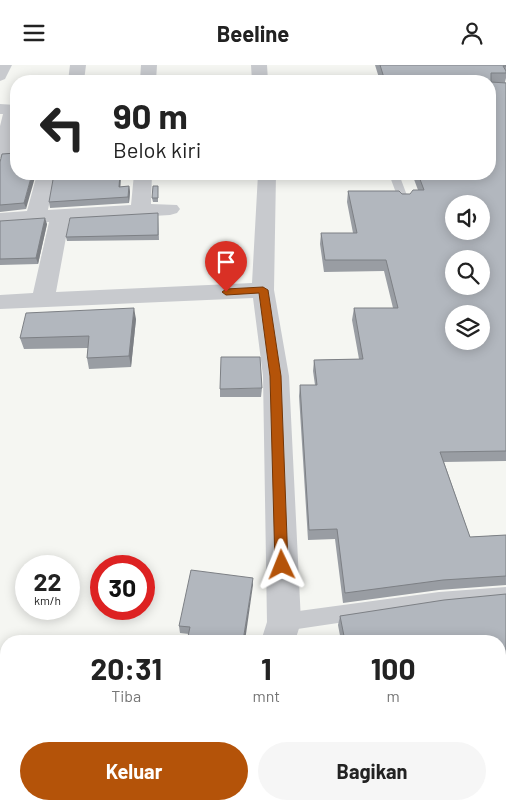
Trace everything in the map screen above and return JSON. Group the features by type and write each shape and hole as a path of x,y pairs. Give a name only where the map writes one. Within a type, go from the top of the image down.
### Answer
{"street":[{"path":"0,77 4,65"},
{"path":"10,120 2,153 10,153"},
{"path":"36,217 45,180"},
{"path":"141,211 143,180"},
{"path":"266,180 263,290 276,376 281,632"},
{"path":"0,219 170,209"},
{"path":"43,300 60,215"},
{"path":"0,303 263,290"}],"lane":[{"path":"396,180 404,201"},
{"path":"281,632 439,600 506,595"}],"building":[{"path":"380,65 506,65 503,66 506,73 491,73 491,75 383,75"},
{"path":"496,82 506,83 506,451 440,452 470,537 506,535 506,576 443,580 345,593 337,529 309,530 300,385 317,385 314,360 363,359 354,308 398,308 386,260 325,260 321,233 357,233 348,191 399,191 402,194 410,194 413,190 424,190 420,180 496,180"},
{"path":"10,153 10,180 30,180 24,203 0,205 0,162 2,154"},
{"path":"53,180 120,180 119,187 129,186 128,197 49,202"},
{"path":"153,186 158,186 158,198 152,198"},
{"path":"158,213 158,235 66,237 70,218"},
{"path":"45,218 36,258 0,259 0,221"},
{"path":"134,308 129,356 87,358 89,336 20,338 26,313"},
{"path":"221,357 260,357 262,388 220,389"},
{"path":"191,570 253,578 244,635 188,635 190,627 179,626"},
{"path":"506,594 506,635 344,635 340,616 444,600"}],"route":[{"path":"226,292 263,290 276,376 282,565"}]}
